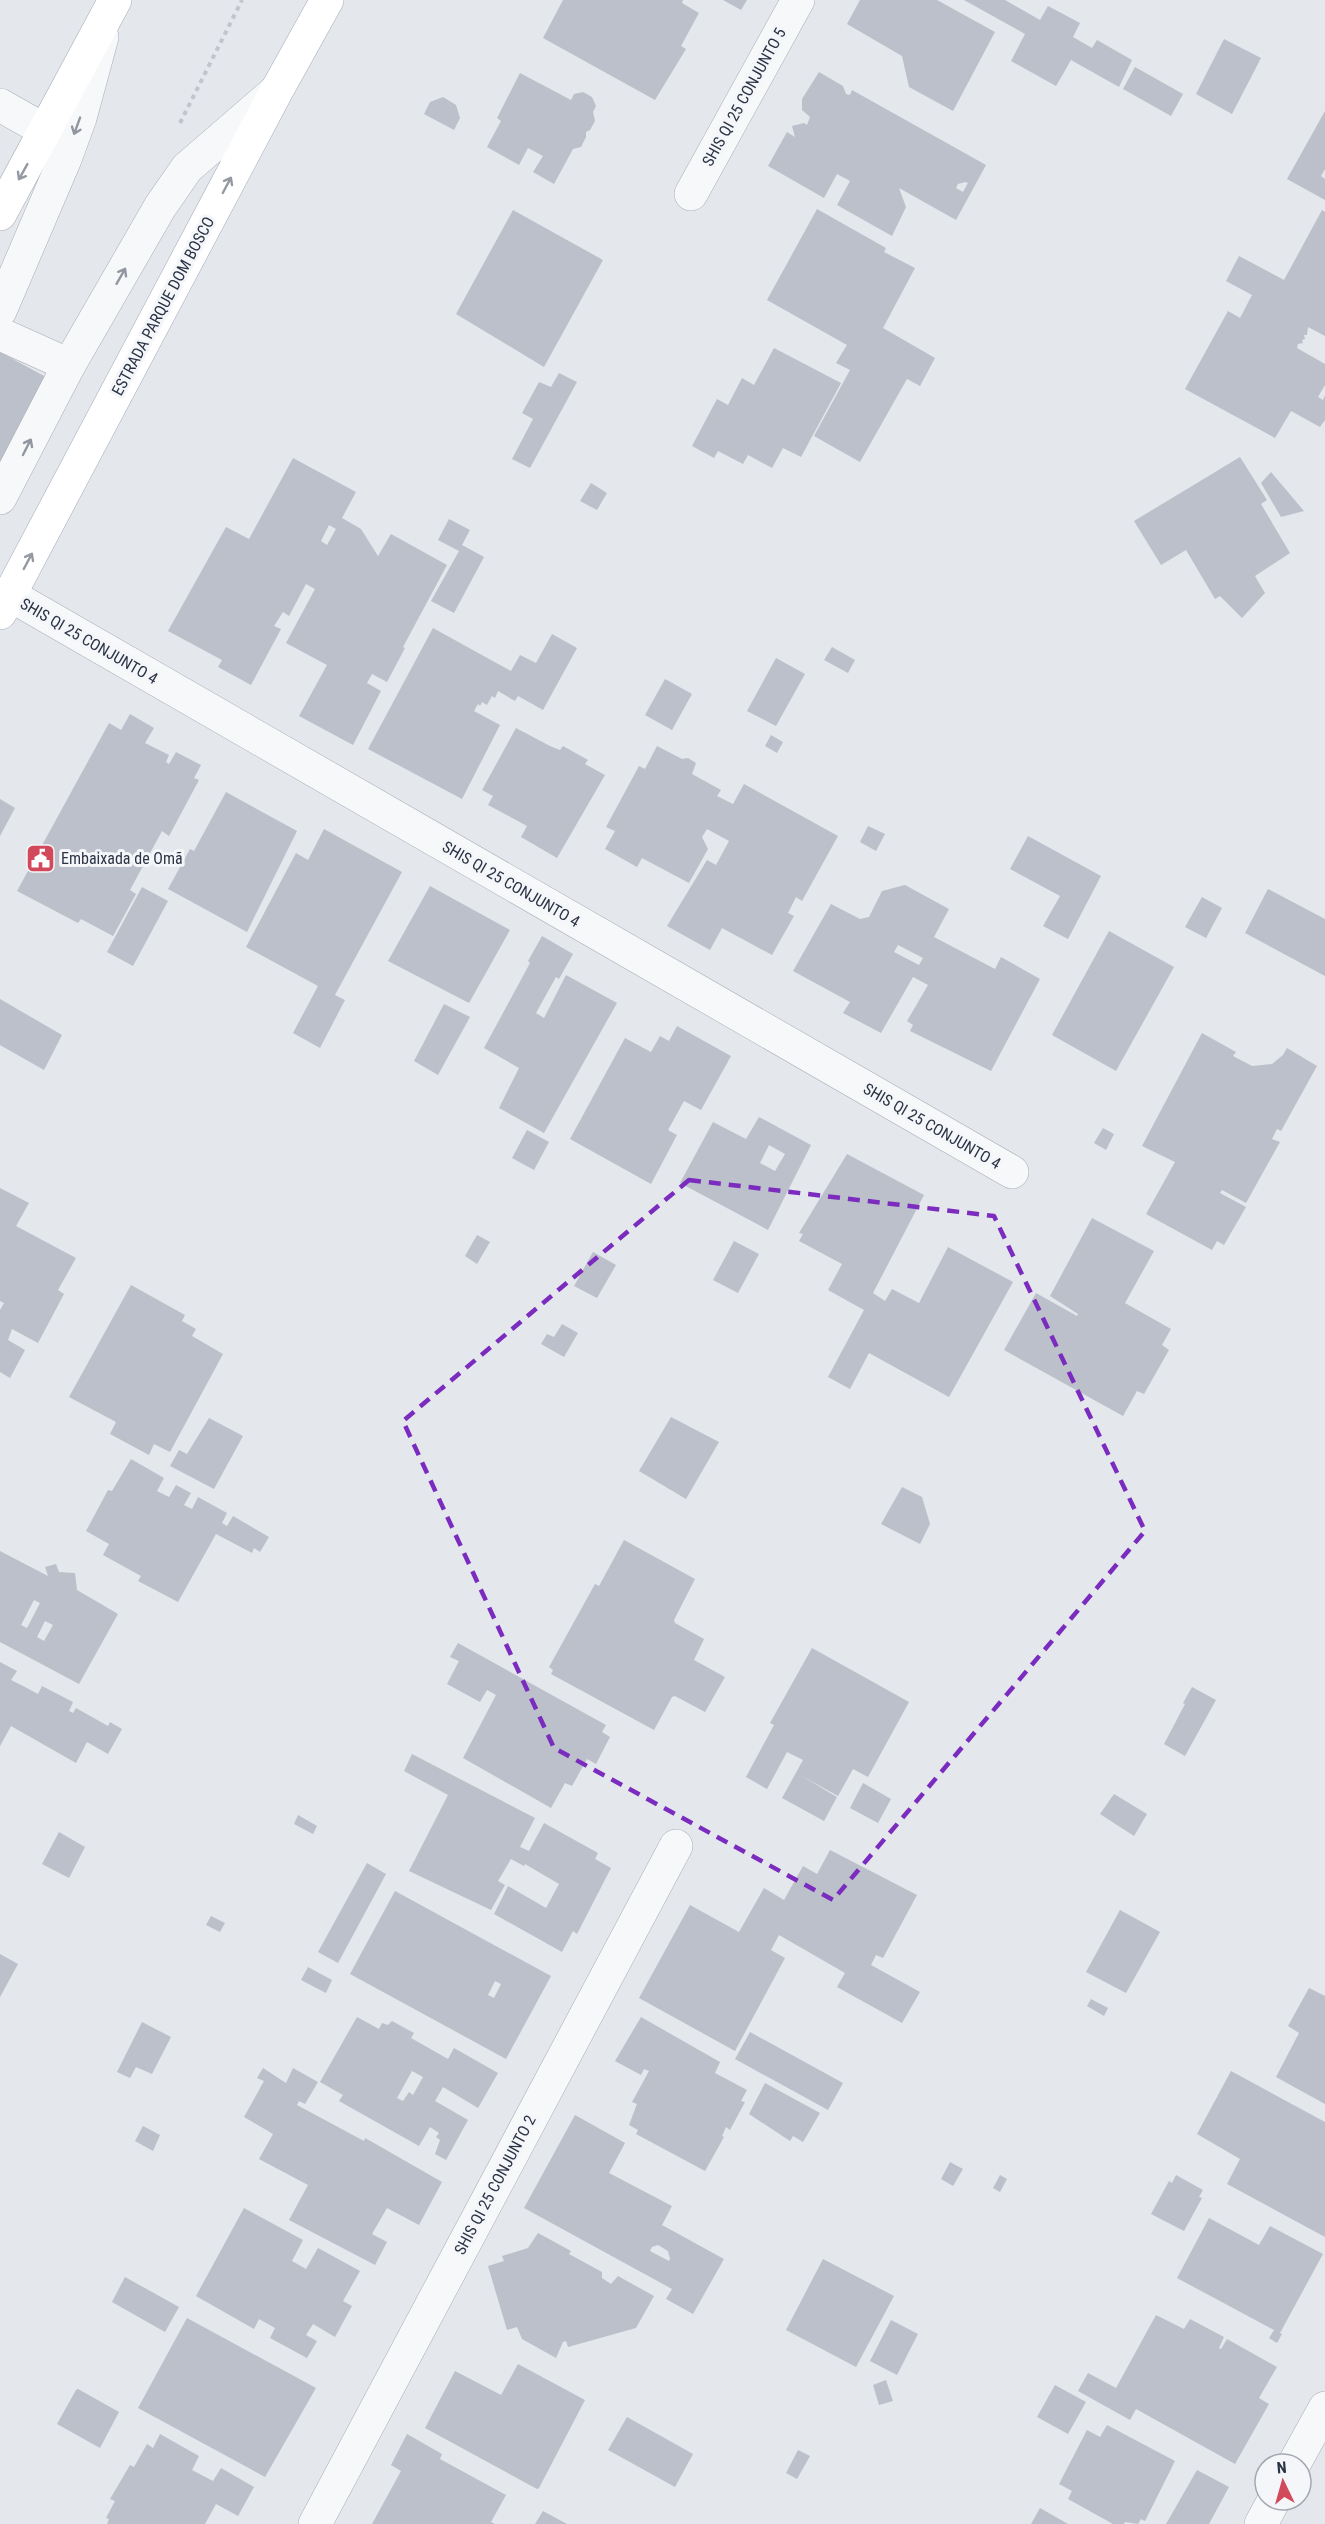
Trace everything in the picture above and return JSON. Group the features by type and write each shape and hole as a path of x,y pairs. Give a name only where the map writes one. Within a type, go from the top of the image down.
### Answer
{"main road":[{"name":"ESTRADA PARQUE DOM BOSCO","path":"5,604 327,0"},
{"path":"0,214 112,4"}],"street":[{"name":"SHIS QI 25 CONJUNTO 5","path":"690,194 798,0"},
{"path":"0,310 80,118 112,4"},
{"path":"0,498 69,365 160,207 187,168 277,90"},
{"path":"0,105 46,131"},
{"path":"0,334 69,365"},
{"name":"SHIS QI 25 CONJUNTO 4","path":"5,604 1012,1172"},
{"name":"SHIS QI 25 CONJUNTO 2","path":"315,2524 676,1846"},
{"path":"1301,2452 1325,2408"}],"highlighted area":[{"path":"689,1180 994,1216 1145,1531 833,1900 554,1748 403,1421"}],"building":[{"path":"563,0 683,0 682,3 699,13 681,46 686,49 655,100 543,38"},
{"path":"723,0 747,0 741,10"},
{"path":"860,0 937,0 995,32 953,111 909,87 902,56 847,24"},
{"path":"964,0 1005,0 1040,20 1048,6 1080,23 1073,37 1092,48 1097,40 1132,60 1119,87 1071,60 1056,86 1011,61 1025,34"},
{"path":"1224,39 1261,58 1232,114 1196,94"},
{"path":"1135,67 1183,94 1171,116 1123,89"},
{"path":"819,72 843,86 846,94 850,95 852,90 986,165 956,220 899,188 906,207 892,236 837,205 850,181 837,174 824,198 768,166 787,132 795,137 792,126 804,123 807,125 810,117 802,110 802,99","holes":["968,183 963,192 956,188 958,184"]},
{"path":"520,73 571,100 574,94 583,92 592,97 596,106 593,112 595,121 590,130 586,132 581,147 573,149 554,184 533,172 543,156 528,148 519,165 487,147 501,121 497,118"},
{"path":"443,97 456,105 460,118 454,130 424,114 430,102"},
{"path":"1325,111 1325,169 1321,176 1325,179 1325,200 1287,179"},
{"path":"817,209 886,248 884,252 915,268 883,328 935,358 920,386 907,379 860,462 814,436 850,370 836,363 847,345 767,300"},
{"path":"513,210 603,260 544,367 456,314"},
{"path":"1322,210 1325,212 1325,336 1308,327 1307,335 1304,335 1305,339 1302,340 1303,343 1298,344 1297,348 1325,364 1325,385 1318,397 1323,400 1325,395 1325,420 1320,427 1291,411 1275,438 1185,389 1228,311 1240,318 1252,295 1226,281 1239,256 1284,280"},
{"path":"774,348 841,383 801,457 783,448 772,468 748,455 743,464 718,451 714,458 692,446 717,399 728,405 742,378 754,385"},
{"path":"0,352 55,382 0,486"},
{"path":"559,373 577,382 530,468 512,459 533,419 522,413 539,382 551,387"},
{"path":"1240,457 1267,500 1261,504 1290,553 1255,576 1265,593 1242,618 1220,596 1215,599 1186,550 1161,565 1134,521"},
{"path":"293,458 356,492 342,518 361,529 378,556 391,534 447,565 387,682 372,674 367,683 381,691 353,745 299,716 327,665 286,643 315,589 306,584 289,616 283,612 274,626 281,629 251,685 218,667 222,660 168,631 226,527 249,539","holes":["329,525 336,529 327,545 321,541"]},
{"path":"1271,472 1304,511 1281,517 1261,483"},
{"path":"591,483 607,493 597,510 580,501"},
{"path":"449,519 470,530 462,545 484,557 454,613 431,601 459,551 438,540"},
{"path":"433,628 511,671 520,655 536,663 552,634 577,648 543,710 518,696 515,701 498,691 495,698 492,696 487,705 482,702 480,706 478,704 474,711 500,725 462,799 368,749"},
{"path":"832,647 855,660 848,673 824,660"},
{"path":"776,658 805,674 776,726 747,711"},
{"path":"665,679 692,694 672,730 645,715"},
{"path":"130,714 154,728 145,743 169,755 166,762 169,764 176,752 201,765 194,778 199,780 169,836 162,831 130,890 136,894 113,936 81,919 78,923 17,891 109,723 121,730"},
{"path":"516,728 560,750 563,746 588,760 585,764 605,775 557,858 521,837 527,826 488,805 493,796 482,790"},
{"path":"771,735 783,742 777,753 765,746"},
{"path":"657,746 682,759 688,758 696,763 692,774 721,790 717,796 733,804 744,784 838,836 802,901 796,897 788,913 794,916 772,955 722,928 710,950 667,926 707,860 716,865 729,841 707,829 702,837 708,849 689,883 642,858 637,867 605,849 615,831 606,827 639,766 645,769"},
{"path":"226,792 297,831 247,932 168,889 190,849 194,851"},
{"path":"0,799 15,808 0,836"},
{"path":"868,826 885,834 876,851 860,842"},
{"path":"324,829 402,872 335,995 345,1000 320,1048 293,1033 318,986 246,947 296,853 308,860"},
{"path":"1028,836 1101,876 1068,939 1043,926 1060,896 1010,869"},
{"path":"905,885 949,909 934,937 995,969 1001,957 1040,979 991,1071 910,1031 913,1025 907,1021 928,985 913,977 881,1033 843,1013 850,1002 793,971 831,904 860,919 869,917 882,891","holes":["898,945 923,958 919,965 894,952"]},
{"path":"430,886 510,930 469,1003 388,961"},
{"path":"142,887 168,901 133,966 107,952"},
{"path":"1268,889 1325,919 1325,976 1245,933"},
{"path":"1202,897 1222,908 1206,938 1185,927"},
{"path":"1109,931 1174,967 1116,1071 1052,1035"},
{"path":"542,936 573,954 559,979 556,977 536,1013 544,1018 566,975 617,1003 544,1133 499,1108 519,1068 484,1048"},
{"path":"0,999 62,1035 44,1070 0,1045"},
{"path":"444,1004 470,1017 438,1075 414,1061"},
{"path":"677,1026 731,1056 701,1110 684,1101 668,1130 677,1135 651,1184 570,1139 625,1038 651,1052 660,1036 669,1041"},
{"path":"1202,1033 1236,1052 1233,1056 1252,1066 1272,1064 1283,1055 1287,1048 1317,1066 1281,1131 1277,1129 1272,1139 1280,1142 1246,1203 1222,1190 1220,1193 1246,1207 1224,1245 1217,1241 1212,1250 1146,1214 1175,1162 1142,1146"},
{"path":"759,1117 811,1145 768,1230 680,1183 713,1122 746,1139","holes":["769,1145 785,1154 775,1171 760,1163"]},
{"path":"1103,1128 1114,1134 1106,1150 1094,1143"},
{"path":"527,1130 549,1142 534,1170 512,1158"},
{"path":"847,1154 924,1195 873,1293 885,1301 892,1289 919,1303 948,1247 1013,1282 949,1397 869,1353 850,1389 828,1377 864,1310 828,1290 842,1264 799,1241 803,1234 799,1233"},
{"path":"0,1188 29,1203 16,1226 76,1258 58,1290 64,1294 38,1343 12,1329 8,1340 25,1350 10,1378 0,1372 0,1310 4,1303 0,1301"},
{"path":"1092,1218 1154,1251 1125,1303 1171,1329 1162,1345 1169,1350 1144,1394 1137,1391 1123,1416 1004,1350 1036,1293 1077,1316 1078,1314 1050,1296"},
{"path":"477,1235 490,1242 477,1264 465,1256"},
{"path":"734,1241 759,1254 738,1293 713,1280"},
{"path":"593,1252 616,1265 597,1298 574,1286"},
{"path":"131,1285 185,1315 182,1321 196,1329 192,1336 223,1354 170,1452 154,1444 149,1455 110,1434 116,1422 69,1397"},
{"path":"562,1324 578,1333 564,1357 541,1344 547,1334 554,1337"},
{"path":"671,1417 719,1442 686,1499 639,1471"},
{"path":"209,1418 243,1436 214,1489 170,1466 179,1450 187,1454"},
{"path":"131,1459 164,1478 157,1491 169,1497 176,1485 191,1493 184,1505 192,1509 198,1497 227,1513 222,1523 227,1526 233,1516 269,1537 260,1552 254,1548 252,1553 216,1534 178,1602 138,1581 141,1576 103,1555 109,1544 86,1531 108,1490 112,1491"},
{"path":"902,1487 922,1497 930,1524 920,1544 881,1524"},
{"path":"624,1540 695,1579 674,1620 675,1623 704,1639 694,1660 725,1677 705,1712 675,1696 672,1697 654,1730 551,1674 553,1670 549,1667 595,1584 599,1586"},
{"path":"0,1551 48,1576 45,1567 56,1564 59,1572 75,1573 77,1590 118,1614 79,1684 0,1642","holes":["34,1600 40,1603 27,1628 21,1625","45,1621 53,1625 44,1641 37,1637"]},
{"path":"458,1643 606,1725 602,1732 610,1737 596,1764 587,1759 572,1786 565,1783 551,1808 463,1758 496,1695 487,1690 480,1702 447,1684 459,1661 450,1657"},
{"path":"812,1648 909,1702 868,1777 853,1769 838,1796 800,1775 837,1797 824,1821 782,1798 803,1760 787,1752 767,1789 746,1777 774,1725 770,1723"},
{"path":"0,1662 17,1671 11,1680 38,1694 42,1686 73,1702 69,1711 73,1713 76,1708 108,1726 110,1722 122,1729 108,1754 87,1742 76,1763 11,1726 0,1746"},
{"path":"1192,1687 1216,1700 1185,1756 1164,1744"},
{"path":"412,1754 535,1818 520,1847 529,1851 544,1823 598,1853 595,1859 611,1868 577,1934 573,1931 562,1952 494,1914 508,1886 546,1908 559,1884 525,1864 524,1866 511,1859 498,1881 505,1885 491,1910 409,1871 448,1795 404,1771"},
{"path":"863,1783 891,1799 878,1823 850,1808"},
{"path":"1114,1794 1147,1814 1134,1836 1100,1814"},
{"path":"298,1815 317,1826 313,1834 294,1824"},
{"path":"59,1832 85,1847 69,1878 42,1864"},
{"path":"830,1850 917,1895 883,1958 876,1955 871,1965 920,1992 902,2023 837,1987 845,1973 779,1935 771,1950 785,1958 735,2051 639,1998 690,1905 739,1932 764,1888 784,1900 803,1866 817,1874"},
{"path":"367,1863 386,1874 338,1963 318,1952"},
{"path":"395,1891 551,1976 506,2059 350,1974","holes":["495,1981 501,1984 494,1998 488,1995"]},
{"path":"1120,1910 1160,1932 1126,1993 1086,1972"},
{"path":"211,1916 225,1923 220,1932 206,1925"},
{"path":"0,1954 18,1964 0,1997"},
{"path":"308,1967 332,1980 326,1993 301,1980"},
{"path":"1309,1988 1325,1996 1325,2104 1276,2077 1299,2033 1288,2026"},
{"path":"1091,1999 1108,2008 1104,2016 1087,2006"},
{"path":"357,2017 379,2029 382,2023 388,2025 392,2021 414,2033 411,2038 448,2059 454,2048 498,2073 478,2108 443,2087 435,2101 468,2120 446,2160 435,2154 440,2140 436,2137 439,2133 430,2127 419,2146 339,2101 343,2095 320,2082","holes":["412,2071 423,2077 413,2095 409,2092 403,2101 397,2098"]},
{"path":"641,2017 720,2062 715,2073 747,2090 741,2101 745,2102 730,2130 726,2127 722,2136 724,2137 705,2171 636,2134 638,2130 629,2125 637,2104 632,2102 649,2071 644,2069 641,2075 615,2061"},
{"path":"142,2022 171,2037 152,2074 136,2067 130,2078 117,2072"},
{"path":"750,2032 843,2083 828,2110 735,2059"},
{"path":"263,2068 286,2083 293,2068 318,2082 305,2104 299,2101 297,2105 364,2141 365,2138 442,2182 419,2225 387,2208 372,2234 387,2242 375,2265 289,2220 308,2185 259,2159 273,2134 244,2117 264,2081 257,2078"},
{"path":"1231,2071 1325,2122 1325,2237 1227,2184 1240,2159 1197,2134"},
{"path":"765,2083 820,2113 803,2142 793,2136 790,2141 749,2114"},
{"path":"575,2115 625,2143 609,2173 672,2206 662,2225 724,2259 693,2314 666,2299 672,2289 524,2208","holes":["658,2245 668,2251 669,2261 650,2251 652,2247"]},
{"path":"143,2126 160,2135 153,2151 135,2141"},
{"path":"950,2162 963,2169 953,2186 941,2179"},
{"path":"1000,2175 1007,2179 1000,2192 993,2188"},
{"path":"1176,2175 1203,2190 1199,2197 1202,2198 1184,2231 1151,2214 1169,2181 1172,2183"},
{"path":"244,2208 303,2240 292,2261 306,2269 318,2248 360,2271 343,2301 352,2306 335,2337 313,2324 306,2335 317,2341 307,2358 270,2338 275,2328 259,2319 254,2329 196,2296"},
{"path":"1209,2218 1259,2245 1270,2226 1323,2254 1280,2333 1282,2334 1277,2343 1269,2338 1274,2330 1177,2278"},
{"path":"538,2233 571,2251 569,2254 602,2272 602,2278 611,2284 618,2276 654,2296 636,2328 568,2347 566,2341 563,2342 556,2358 522,2339 517,2327 507,2330 488,2266 504,2261 502,2256 528,2248"},
{"path":"823,2259 894,2296 856,2367 786,2330"},
{"path":"125,2277 179,2307 165,2332 112,2302"},
{"path":"1156,2315 1184,2329 1190,2319 1224,2337 1219,2348 1221,2349 1227,2339 1277,2367 1259,2398 1269,2404 1235,2464 1136,2409 1130,2420 1078,2391 1088,2373 1116,2388"},
{"path":"187,2318 316,2388 265,2477 138,2408"},
{"path":"891,2320 918,2334 897,2375 870,2361"},
{"path":"518,2364 585,2400 537,2489 425,2428 455,2371 501,2395"},
{"path":"886,2380 893,2401 879,2405 873,2385"},
{"path":"1055,2385 1086,2402 1068,2434 1037,2417"},
{"path":"78,2389 119,2412 100,2448 57,2424"},
{"path":"627,2417 693,2454 675,2487 608,2450"},
{"path":"1107,2425 1175,2461 1145,2521 1141,2519 1138,2524 1125,2522 1124,2524 1113,2524 1068,2499 1072,2491 1059,2484 1087,2430 1100,2437"},
{"path":"160,2434 199,2456 192,2470 213,2481 221,2468 254,2487 238,2516 216,2504 205,2524 107,2524 109,2519 106,2518 115,2501 110,2499 130,2465 134,2467 147,2444 153,2448"},
{"path":"407,2434 442,2454 440,2459 506,2495 491,2522 495,2524 372,2524 401,2471 391,2465"},
{"path":"798,2450 810,2456 797,2479 786,2473"},
{"path":"1197,2470 1229,2487 1209,2524 1166,2524"},
{"path":"1040,2508 1068,2524 1031,2524"},
{"path":"543,2511 567,2524 535,2524"}],"place":[{"name":"Embaixada de Omã","path":"40,858"}]}
